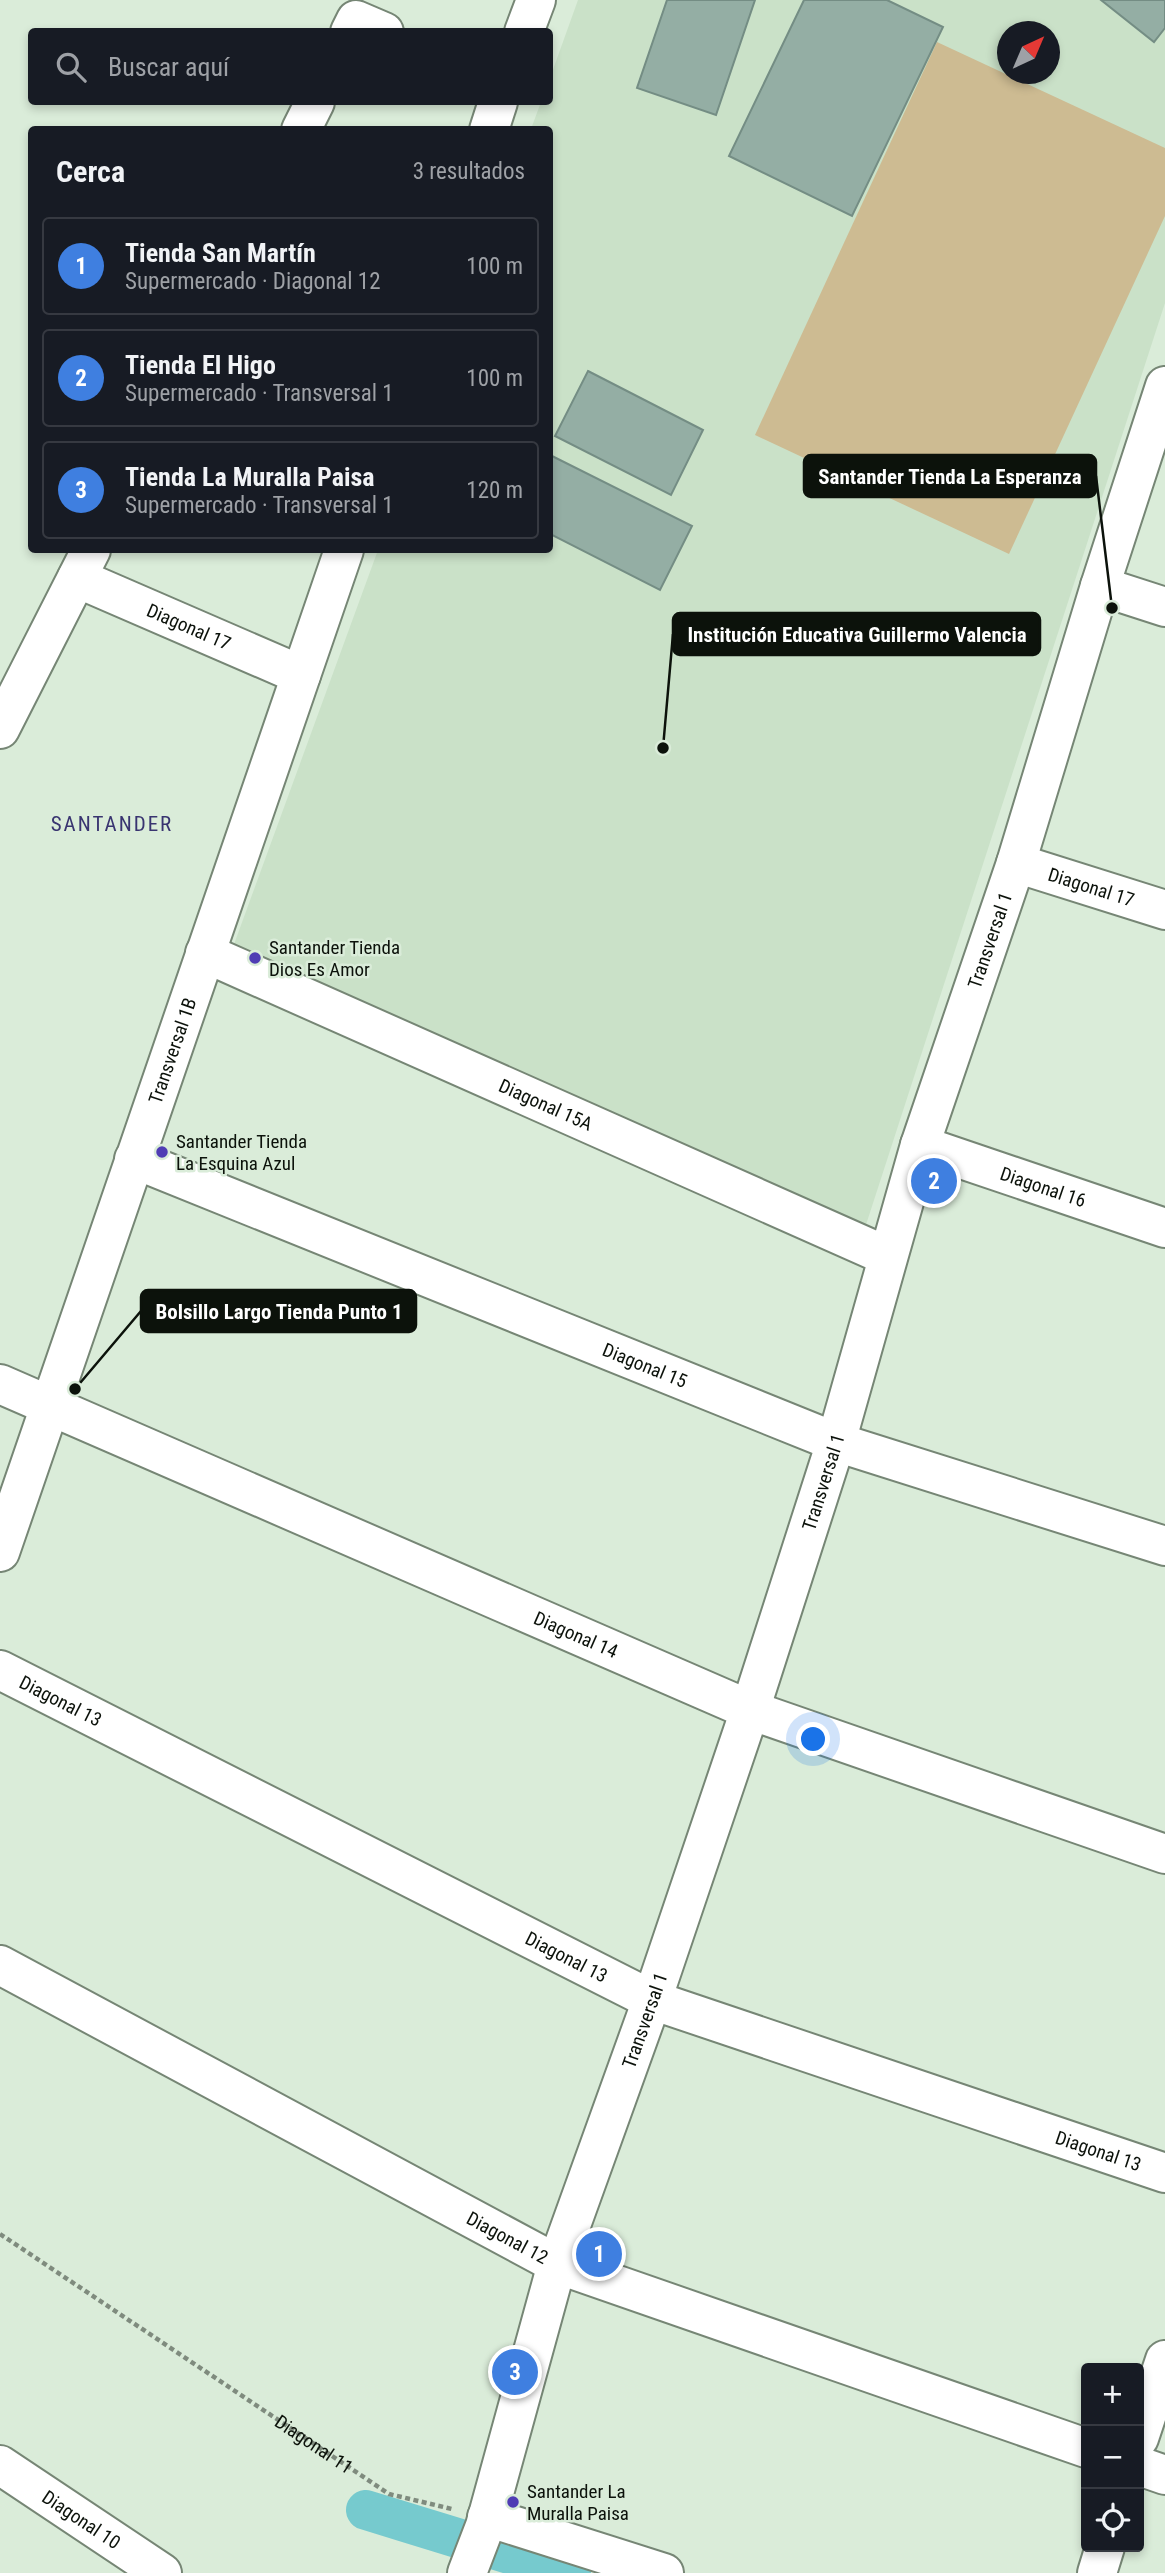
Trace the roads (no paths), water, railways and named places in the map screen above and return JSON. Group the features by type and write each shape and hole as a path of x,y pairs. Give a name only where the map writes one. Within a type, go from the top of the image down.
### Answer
{"street":[{"path":"526,28 536,0"},
{"path":"303,126 314,105"},
{"path":"490,126 497,105"},
{"name":"Transversal 1","path":"467,2573 486,2522 557,2264 652,2000 750,1710 836,1442 920,1145 1016,863 1100,586 1165,386"},
{"name":"Transversal 1B","path":"0,1552 343,553"},
{"path":"0,729 84,564"},
{"name":"Diagonal 17","path":"84,564 301,675"},
{"path":"1100,586 1165,607"},
{"name":"Diagonal 17","path":"1016,863 1165,910"},
{"name":"Diagonal 15A","path":"205,953 887,1256"},
{"name":"Diagonal 16","path":"920,1145 1165,1228"},
{"name":"Diagonal 15","path":"134,1159 836,1442 1165,1546"},
{"name":"Diagonal 14","path":"0,1384 750,1710 1165,1854"},
{"name":"Diagonal 13","path":"0,1670 652,2000 1165,2173"},
{"name":"Diagonal 12","path":"0,1965 557,2264 1081,2446"},
{"path":"1143,2426 1165,2360"},
{"name":"Diagonal 10","path":"0,2465 162,2573"},
{"path":"1144,2468 1165,2475"},
{"path":"486,2522 664,2573"},
{"path":"1097,2573 1103,2552"}],"waterway":[{"path":"366,2510 571,2573"}],"place":[{"name":"Santander Tienda La Esperanza","path":"1112,608"},
{"name":"Institución Educativa Guillermo Valencia","path":"663,748"},
{"name":"Santander Tienda Dios Es Amor","path":"255,958"},
{"name":"Santander Tienda La Esquina Azul","path":"162,1152"},
{"name":"Tienda El Higo","path":"934,1181"},
{"name":"Bolsillo Largo Tienda Punto 1","path":"75,1389"},
{"name":"Tienda San Martín","path":"599,2254"},
{"name":"Tienda La Muralla Paisa","path":"515,2372"},
{"name":"Santander La Muralla Paisa","path":"513,2502"}],"district":[{"name":"SANTANDER","path":"112,824"}]}
